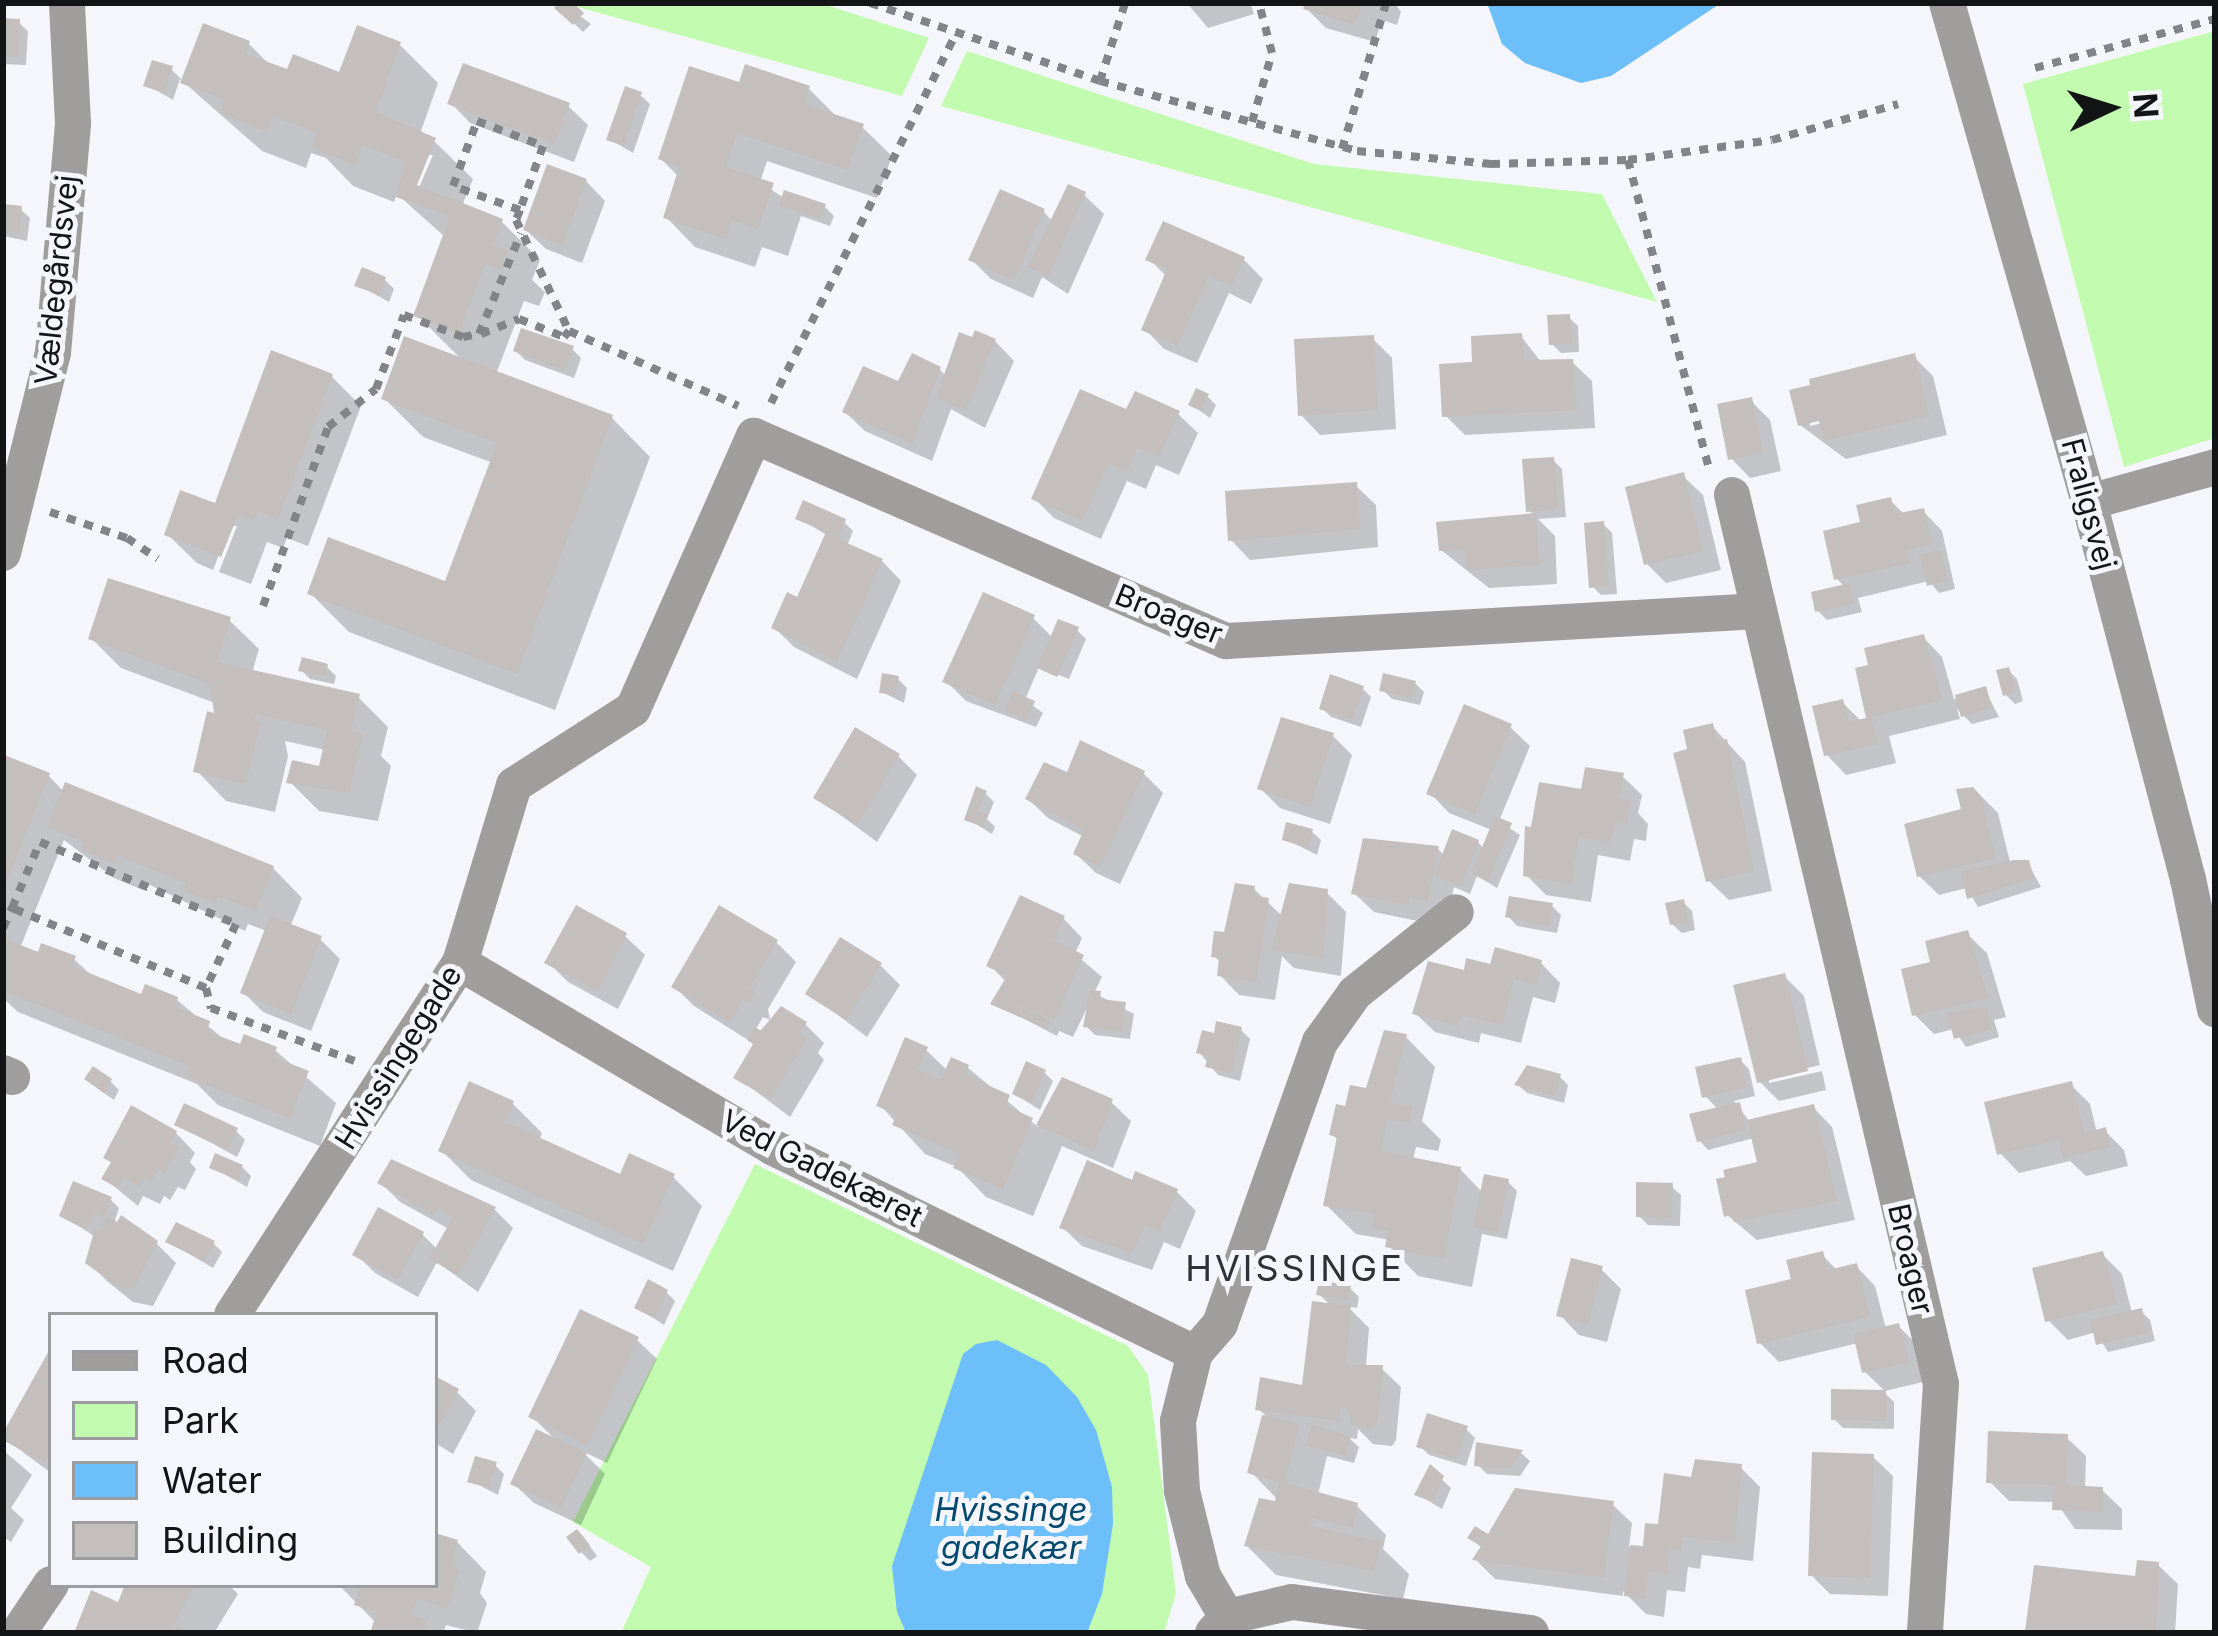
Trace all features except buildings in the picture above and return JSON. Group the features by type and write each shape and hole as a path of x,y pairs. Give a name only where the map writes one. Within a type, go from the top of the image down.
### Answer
{"street":[{"name":"Vældegårdsvej","path":"3,553 16,481 53,353 73,123 67,3"},
{"name":"Fraligsvej","path":"1947,3 2089,502 2202,876 2215,1009"},
{"name":"Broager","path":"754,436 1226,641 1759,611"},
{"name":"Hvissingegade","path":"234,1312 460,963 514,785 633,709 754,436"},
{"path":"2089,502 2215,467"},
{"name":"Broager","path":"1732,495 1941,1384 1925,1633"},
{"path":"1456,912 1354,993 1320,1042 1220,1324 1195,1353 1178,1421 1181,1490 1220,1625 1292,1602 1531,1633"},
{"name":"Ved Gadekæret","path":"460,963 774,1148 1195,1353"},
{"path":"18,1633 48,1588"}],"path":[{"path":"870,3 1100,81 1342,148 1491,164 1628,160 1772,140 1898,104"},
{"path":"1100,81 1125,3"},
{"path":"1252,122 1272,53 1259,3"},
{"path":"1342,148 1386,3"},
{"path":"2035,68 2215,19"},
{"path":"754,436 956,33"},
{"path":"520,210 453,187 477,122 543,146 520,210 516,220 569,331 747,410 754,436"},
{"path":"1628,160 1712,480 1732,495"},
{"path":"479,334 521,231"},
{"path":"263,606 328,427 376,389 404,315 463,337 519,319 564,337 569,331"},
{"path":"16,481 127,538 158,560"},
{"path":"3,928 40,842 236,924 206,988 211,1008 389,1074"},
{"path":"11,908 206,988"}],"green space":[{"path":"563,3 820,3 929,38 902,96"},
{"path":"2215,31 2215,438 2124,467 2023,84"},
{"path":"967,51 1314,164 1602,194 1657,302 941,106"},
{"path":"755,1164 1128,1346 1148,1375 1176,1593 1164,1633 1087,1633 1102,1594 897,1612 906,1633 621,1633 651,1567 573,1522"}],"water":[{"path":"1487,3 1721,3 1611,76 1581,83 1525,63 1502,44"},
{"name":"Hvissinge gadekær","path":"997,1340 1046,1365 1077,1397 1096,1430 1112,1487 1113,1524 1102,1594 1087,1633 906,1633 897,1612 892,1566 963,1354 976,1344"}],"district":[{"name":"HVISSINGE","path":"1295,1269"}]}
